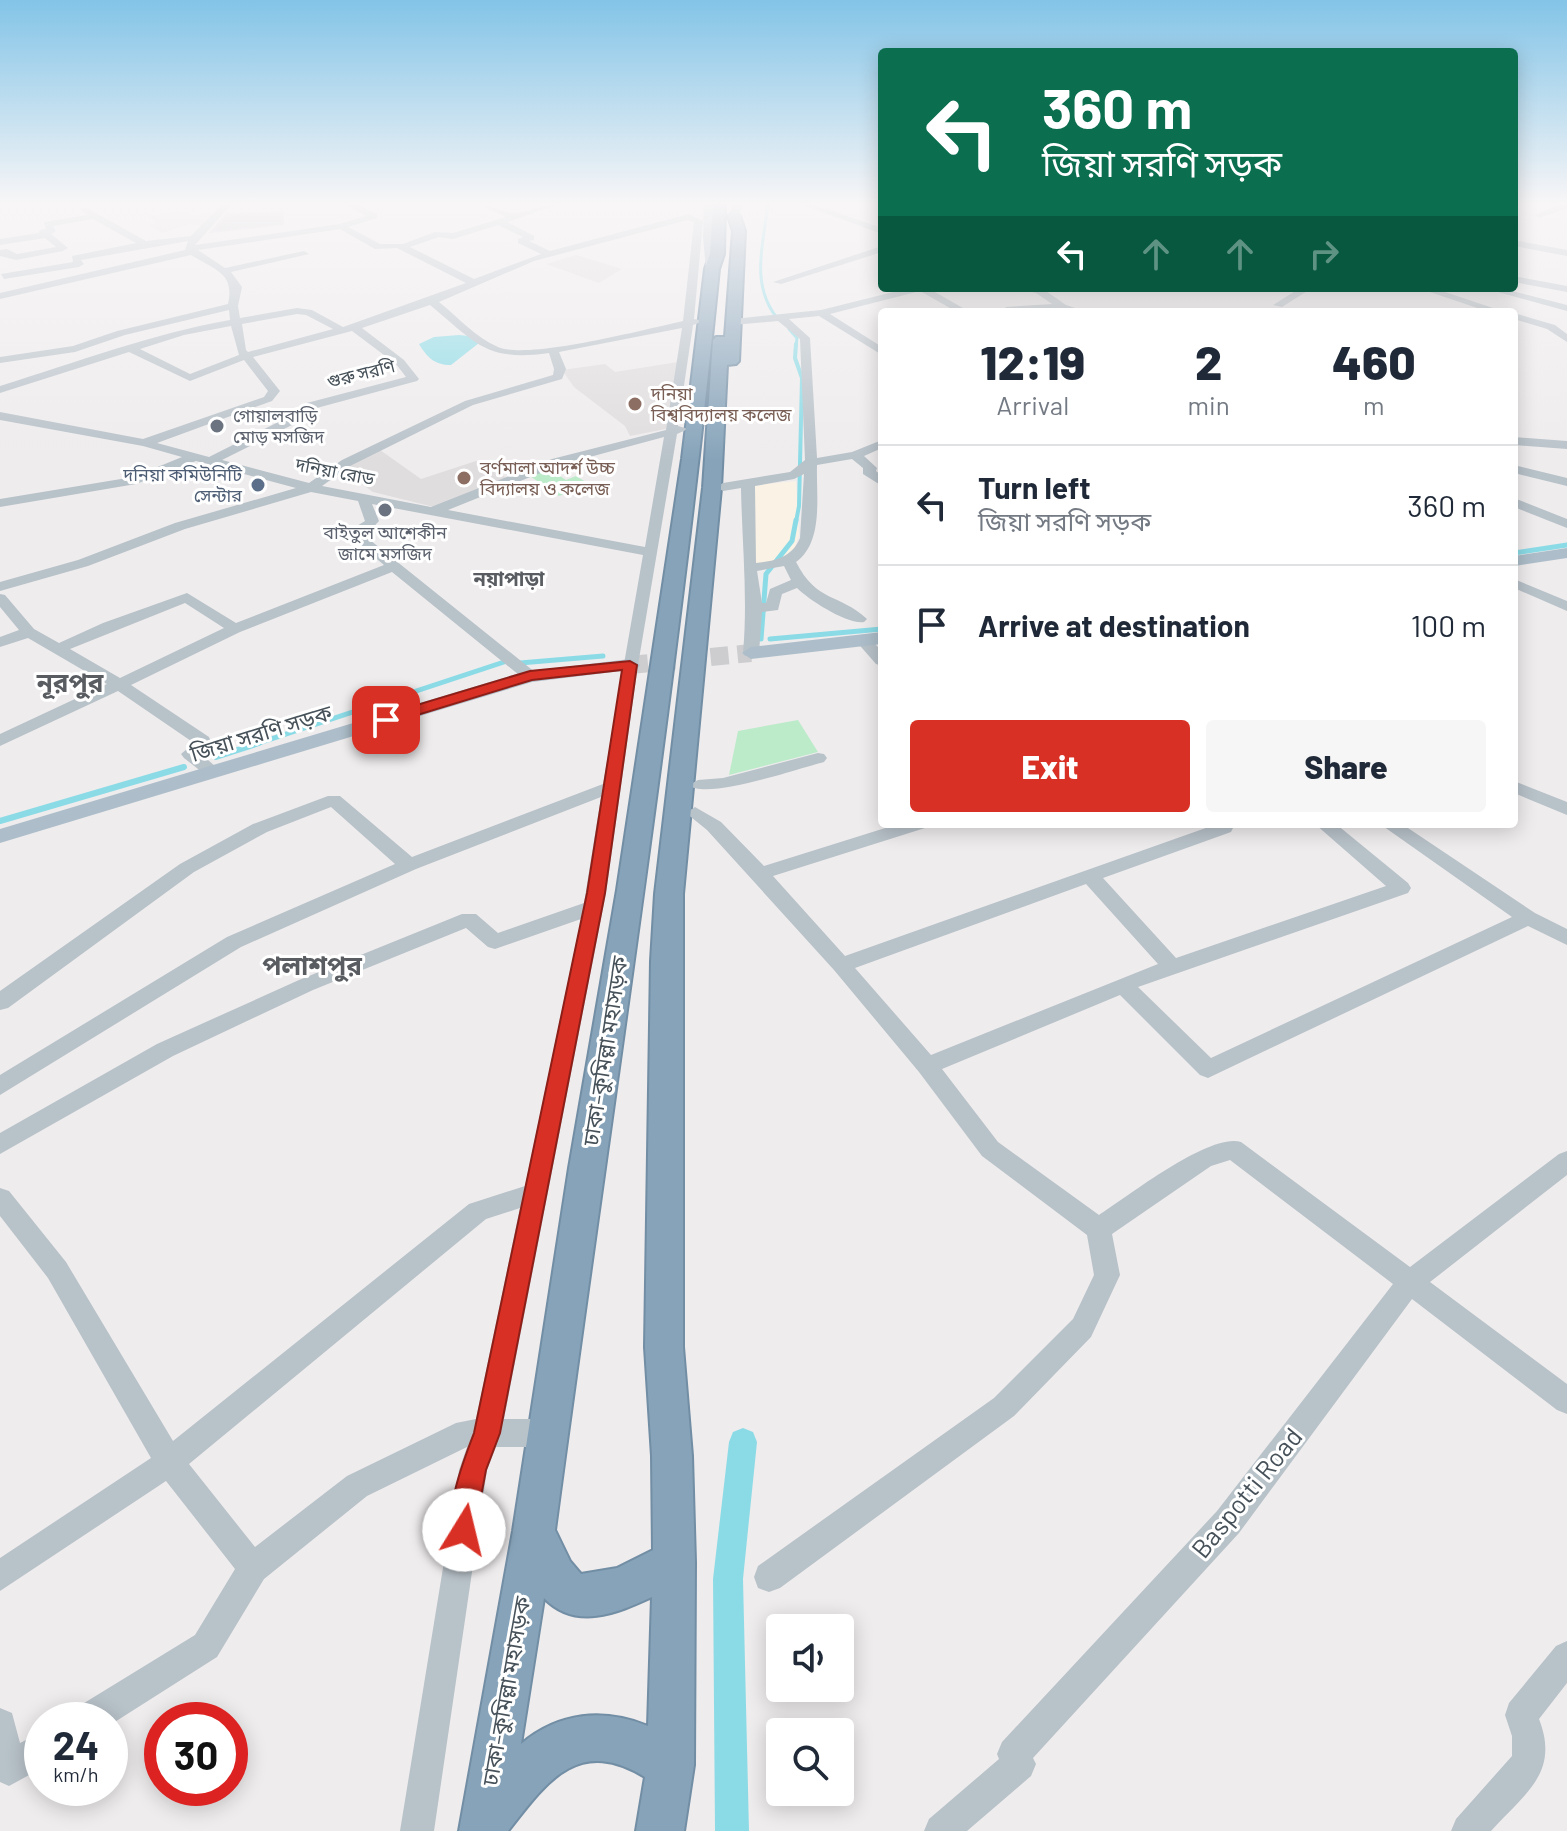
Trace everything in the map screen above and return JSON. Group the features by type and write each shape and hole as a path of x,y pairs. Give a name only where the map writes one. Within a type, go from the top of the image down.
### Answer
{"highway":[{"name":"ঢাকা–কুমিল্লা মহাসড়ক","path":"484,1826 534,1531 586,1168 633,874 683,421 699,374 709,290"},
{"path":"660,1831 670,1765 674,1562 672,1456 664,1347 666,961 669,894 712,488 725,290"},
{"path":"666,961 698,785 723,487 735,290"},
{"path":"534,1531 562,1587 581,1597 602,1595 674,1562"},
{"path":"484,1826 544,1752 587,1735 623,1739 670,1765"}],"main road":[{"path":"1518,560 1567,553"},
{"path":"751,653 873,639"},
{"name":"জিয়া সরণি সড়ক","path":"0,836 530,676 630,665"}],"street":[{"path":"144,443 268,399 274,391 245,356 233,306 236,290"},
{"path":"129,348 190,378 245,356 348,328 459,290"},
{"path":"417,1831 473,1470 487,1433 536,1193 593,907 650,552 683,421 679,374 692,290"},
{"path":"0,296 23,291"},
{"path":"733,322 821,313 905,292"},
{"path":"928,292 958,308"},
{"path":"1041,292 1062,307"},
{"path":"1278,305 1300,292"},
{"path":"1436,292 1487,308"},
{"path":"1506,292 1567,308"},
{"path":"432,301 498,352 517,354 705,320"},
{"path":"0,360 75,349 121,333 233,306"},
{"path":"1043,308 1066,308"},
{"path":"0,390 182,332 235,321 308,312 348,328"},
{"path":"821,313 878,349"},
{"path":"749,568 789,562 804,548 807,538 802,469 812,438 805,338 777,317"},
{"path":"1518,317 1551,327 1567,339"},
{"name":"গুরু সরণি","path":"210,461 293,422 308,412 307,407 413,379 400,362 348,328"},
{"path":"0,587 83,563 180,526 311,488 346,463 469,403 558,377 560,369 553,349"},
{"path":"679,374 699,374"},
{"name":"দনিয়া রোড","path":"5,419 144,443 311,488 650,552"},
{"path":"435,510 556,462 683,421"},
{"path":"1518,441 1567,445"},
{"path":"723,487 748,484 855,455 878,446"},
{"path":"855,455 871,468 868,471 878,479"},
{"path":"0,503 136,480 194,457"},
{"path":"1518,470 1567,482"},
{"path":"748,484 749,568 755,608 751,653"},
{"path":"363,497 372,521 357,535 530,676"},
{"path":"1518,504 1567,524"},
{"path":"789,562 799,582 811,594 859,619"},
{"path":"0,741 235,629 395,566"},
{"path":"755,608 773,607 775,592 799,582"},
{"path":"1518,585 1567,606"},
{"path":"58,649 108,626 187,597 235,629"},
{"path":"0,598 29,632 118,684 203,741 203,745 190,754 213,772"},
{"path":"0,642 29,632"},
{"path":"698,785 723,783 818,758"},
{"path":"0,1086 234,942 409,865 614,786"},
{"path":"1518,788 1567,809"},
{"path":"0,1002 187,868 260,828 334,800 409,865"},
{"path":"695,813 714,826 841,965 927,1066 990,1149 1099,1229 1107,1275 1082,1328 1004,1407 769,1577"},
{"path":"760,874 905,828"},
{"path":"841,965 1224,828"},
{"path":"927,1066 1123,985 1401,888 1329,828"},
{"path":"1395,828 1528,918 1567,938"},
{"path":"1089,875 1172,967"},
{"path":"0,1144 165,1050 306,985 469,919 495,942 593,907"},
{"path":"1123,985 1208,1069 1528,918"},
{"path":"1099,1229 1203,1159 1233,1149 1567,1401"},
{"name":"Baspotti Road","path":"941,1831 1019,1764 1014,1754 1228,1522 1409,1283 1567,1161"},
{"path":"0,1576 169,1462 478,1211 536,1193"},
{"path":"0,1198 57,1270 169,1462 253,1568"},
{"path":"117,1702 206,1646 253,1568 357,1486 466,1433 549,1433"},
{"path":"1468,1831 1529,1763 1529,1736 1521,1715 1567,1657"},
{"path":"0,1725 4,1772 24,1760"}],"shaded area":[{"name":"দনিয়া বিশ্ববিদ্যালয় কলেজ","path":"678,362 671,428 630,436 625,426 574,387 562,370 605,364 615,372"},
{"name":"বর্ণমালা আদর্শ উচ্চ বিদ্যালয় ও কলেজ","path":"380,450 421,479 476,461 507,478 434,507 373,492 340,469"},
{"path":"796,481 799,535 792,556 784,563 746,566 749,486"}],"green space":[{"path":"546,467 566,480 576,476 591,485 559,496 527,474"},
{"path":"798,720 818,752 729,775 738,731"}],"water":[{"path":"469,336 479,343 451,365 432,359 419,344 434,337"}],"waterway":[{"path":"763,290 778,319"},
{"path":"789,329 797,338 796,346"},
{"path":"796,344 795,358 802,378 796,522"},
{"path":"761,639 766,574 792,541 796,520"},
{"path":"1518,552 1567,545"},
{"path":"770,639 878,629"},
{"path":"520,663 603,656"},
{"path":"253,745 504,662"},
{"path":"216,757 259,743"},
{"path":"0,821 184,767"},
{"path":"732,1831 728,1579 743,1442"}],"tunnel":[{"path":"630,665 751,653"}],"place":[{"name":"দনিয়া বিশ্ববিদ্যালয় কলেজ","path":"635,404"},
{"name":"গোয়ালবাড়ি মোড় মসজিদ","path":"217,426"},
{"name":"বর্ণমালা আদর্শ উচ্চ বিদ্যালয় ও কলেজ","path":"464,478"},
{"name":"দনিয়া কমিউনিটি সেন্টার","path":"258,485"},
{"name":"বাইতুল আশেকীন জামে মসজিদ","path":"385,510"}],"district":[{"name":"নয়াপাড়া","path":"509,579"},
{"name":"নূরপুর","path":"70,683"},
{"name":"পলাশপুর","path":"312,966"}],"route":[{"path":"386,720 530,676 630,665 596,893 487,1433 473,1470 464,1530"}]}
